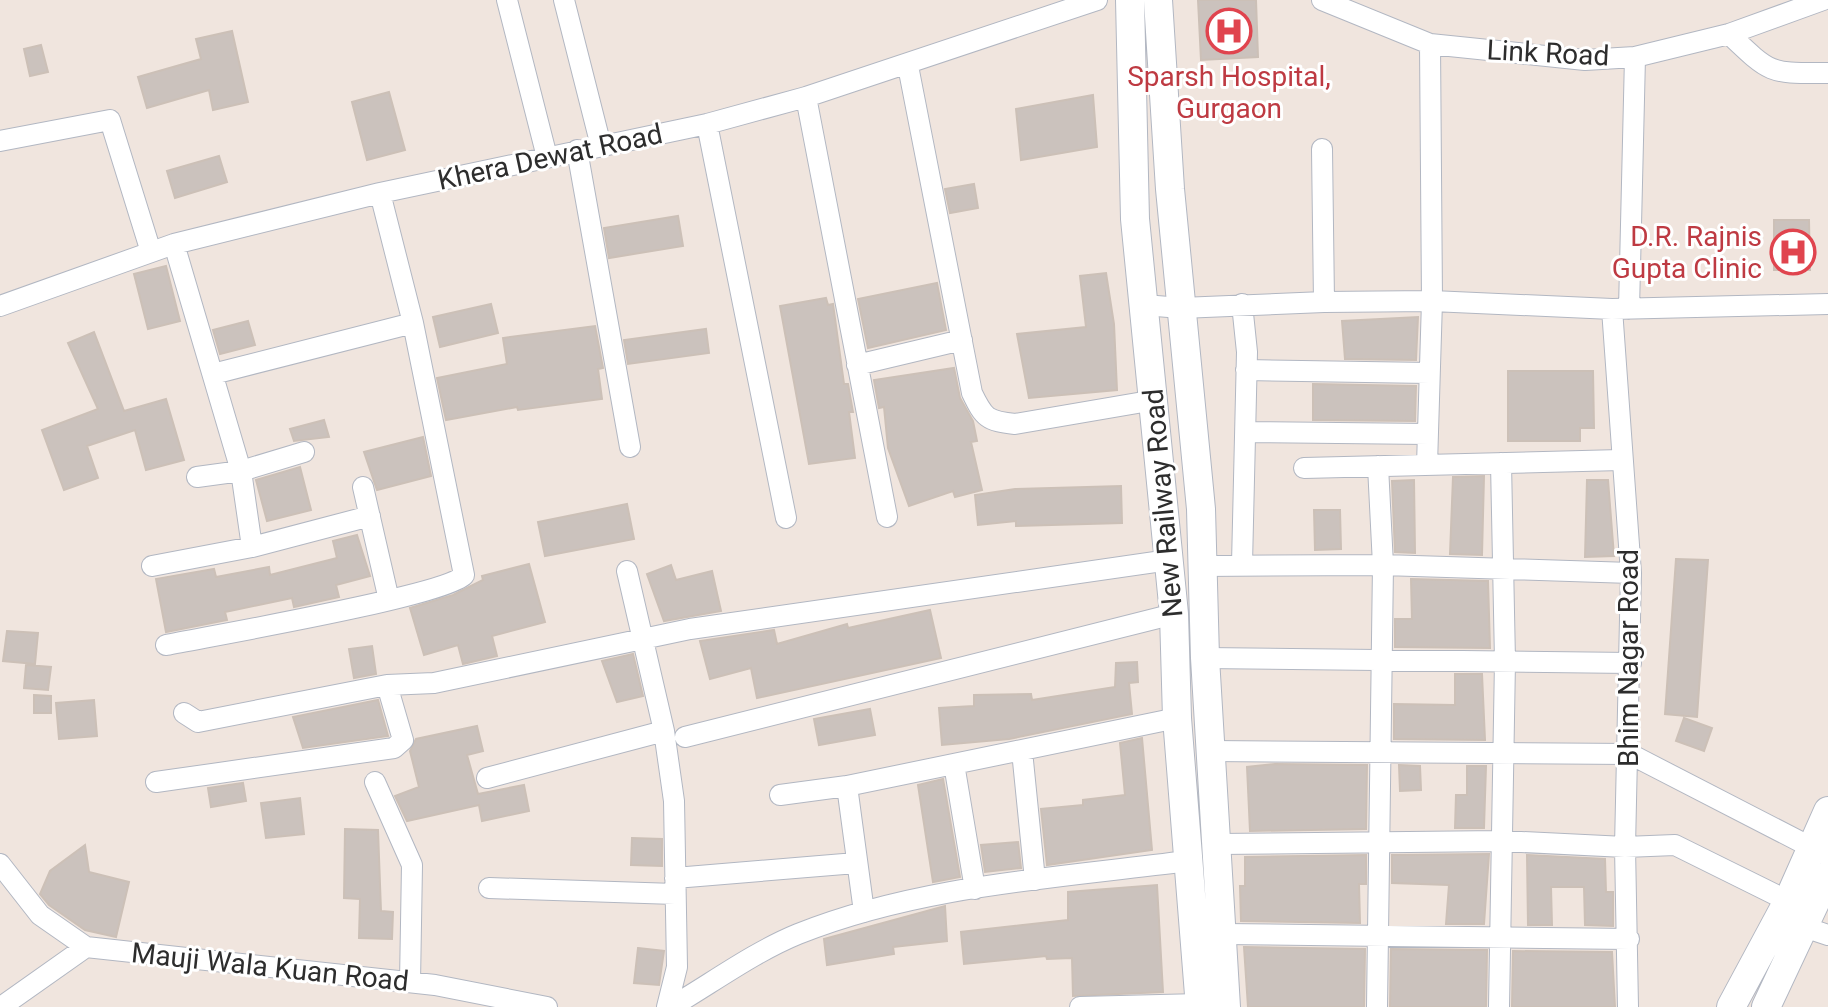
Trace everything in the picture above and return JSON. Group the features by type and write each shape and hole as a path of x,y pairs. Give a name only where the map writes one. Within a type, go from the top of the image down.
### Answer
{"main road":[{"name":"New Railway Road","path":"1130,0 1135,219 1174,614 1177,718 1187,861 1209,1006"},
{"name":"New Railway Road","path":"1158,0 1181,308 1201,509 1200,566 1223,934 1209,1006"},
{"path":"1731,1007 1788,901 1820,852 1828,811"},
{"path":"1766,1007 1816,931 1826,886"}],"street":[{"path":"507,0 547,157"},
{"path":"564,0 601,146"},
{"name":"Khera Dewat Road","path":"0,306 174,244 380,193 707,124 806,97 908,66 1097,0"},
{"name":"Link Road","path":"1322,0 1430,44 1585,60 1635,57 1729,34 1823,0"},
{"path":"1729,34 1761,65 1775,72 1828,73"},
{"path":"1427,465 1432,301 1430,44"},
{"name":"Bhim Nagar Road","path":"1628,1007 1625,847 1630,754 1631,573 1621,460 1621,309 1635,57"},
{"path":"908,66 972,393 981,412 993,422 1015,424 1155,400"},
{"path":"806,97 887,517"},
{"path":"0,141 110,120 151,252"},
{"path":"707,124 786,518"},
{"path":"1322,149 1324,302"},
{"path":"577,150 630,447"},
{"path":"166,645 389,600 454,582 464,575 413,323 380,193"},
{"path":"174,244 241,471 252,547"},
{"path":"1144,305 1181,308 1432,301 1621,309 1828,304"},
{"path":"1242,304 1246,370 1242,564"},
{"path":"213,374 413,323"},
{"path":"857,365 962,340"},
{"path":"1246,370 1429,373"},
{"path":"1246,432 1428,434"},
{"path":"197,477 241,471 304,452"},
{"path":"1304,468 1621,460"},
{"path":"1499,1007 1505,661 1501,463"},
{"path":"1377,1007 1376,842 1383,565 1378,466"},
{"path":"363,487 389,600"},
{"path":"152,566 252,547 370,516"},
{"path":"184,713 198,722 387,685 434,683 641,638 1169,560"},
{"path":"1200,566 1383,565 1631,573"},
{"path":"627,571 664,731 674,801 677,967 669,1007"},
{"path":"685,737 1174,614"},
{"path":"1205,658 1631,663"},
{"path":"156,782 394,748 403,740 387,685"},
{"path":"780,795 847,786 1177,718"},
{"path":"487,778 664,731"},
{"path":"1022,751 1035,880"},
{"path":"1210,751 1630,754 1820,852"},
{"path":"954,764 975,889"},
{"path":"375,782 412,865 410,982"},
{"path":"847,786 864,912"},
{"path":"1218,844 1501,841 1625,847 1651,844 1688,848 1788,901"},
{"path":"669,1007 793,936 864,912 975,889 1187,861"},
{"path":"489,888 675,886 856,863"},
{"path":"0,864 40,915 86,947 25,1000 1,1007"},
{"path":"1223,934 1629,939"},
{"name":"Mauji Wala Kuan Road","path":"86,947 410,982 542,1006"},
{"path":"1080,1007 1209,1006"}],"building":[{"path":"1198,0 1256,0 1258,57 1201,60"},
{"path":"232,31 248,102 213,110 209,90 147,108 138,77 201,59 196,39"},
{"path":"41,45 48,72 30,76 24,49"},
{"path":"389,92 405,150 367,160 352,102"},
{"path":"1093,95 1097,147 1021,160 1016,109"},
{"path":"219,156 227,182 175,198 167,171"},
{"path":"974,184 978,208 950,213 945,189"},
{"path":"678,216 683,246 609,258 604,228"},
{"path":"1774,220 1809,220 1810,270 1774,270"},
{"path":"166,266 180,321 148,329 134,274"},
{"path":"1106,273 1114,324 1117,390 1029,398 1017,334 1086,327 1080,276"},
{"path":"937,283 946,330 868,348 858,299"},
{"path":"826,298 828,305 833,304 844,384 848,384 855,458 809,464 780,306"},
{"path":"491,304 498,333 440,347 433,317"},
{"path":"1418,317 1416,360 1345,359 1342,321"},
{"path":"248,321 255,345 220,354 213,330"},
{"path":"595,326 603,368 598,369 602,399 518,410 517,407 446,420 437,378 507,364 503,338"},
{"path":"706,329 709,353 628,364 624,340"},
{"path":"94,332 124,411 166,399 184,460 146,470 135,430 87,446 98,478 64,490 42,430 98,409 68,343"},
{"path":"954,368 960,398 973,421 977,441 971,442 982,490 955,497 953,491 909,506 888,448 884,407 879,408 874,380"},
{"path":"1508,371 1593,371 1594,428 1580,428 1580,441 1508,441"},
{"path":"1313,384 1416,386 1415,421 1313,420"},
{"path":"324,420 329,437 294,441 290,429"},
{"path":"423,437 431,476 377,490 364,452"},
{"path":"300,467 311,510 267,521 256,480"},
{"path":"1484,476 1482,555 1450,554 1453,477"},
{"path":"1414,480 1415,553 1395,552 1392,481"},
{"path":"1587,480 1608,480 1614,556 1585,557"},
{"path":"1121,486 1122,523 1016,526 1016,521 978,525 975,495 1015,489"},
{"path":"627,504 634,539 545,556 538,522"},
{"path":"1314,510 1340,510 1341,549 1315,550"},
{"path":"357,535 370,576 336,585 339,597 294,607 292,598 225,612 227,620 166,632 156,579 214,569 216,577 269,567 270,575 337,558 333,541"},
{"path":"1676,559 1708,560 1697,717 1665,714"},
{"path":"529,564 545,622 492,636 497,656 463,664 458,645 424,655 410,608 453,595 483,580 482,576"},
{"path":"671,565 676,580 712,571 721,611 664,621 647,574"},
{"path":"1411,579 1488,581 1490,648 1395,647 1395,619 1412,619"},
{"path":"930,610 941,658 757,698 751,668 710,679 700,641 774,630 777,644 847,624 848,628"},
{"path":"7,631 38,633 35,664 3,661"},
{"path":"372,646 376,674 354,678 349,649"},
{"path":"633,654 643,696 617,702 602,661"},
{"path":"1137,662 1138,682 1129,683 1132,714 1009,739 942,745 939,708 974,706 974,695 1031,694 1032,700 1115,687 1116,663"},
{"path":"26,665 51,667 48,690 24,688"},
{"path":"1455,674 1482,674 1485,740 1394,739 1394,704 1455,705"},
{"path":"34,695 51,696 51,713 34,713"},
{"path":"94,700 97,736 59,739 56,703"},
{"path":"378,700 388,736 303,748 293,717"},
{"path":"870,709 875,735 819,745 814,719"},
{"path":"1684,718 1712,728 1704,751 1676,741"},
{"path":"477,726 483,751 467,755 478,794 524,785 529,811 482,821 479,805 407,821 395,796 419,787 410,751 416,739"},
{"path":"1142,738 1152,850 1047,865 1041,809 1083,805 1083,800 1125,795 1120,743"},
{"path":"1275,764 1367,765 1366,829 1250,831 1247,767"},
{"path":"1399,765 1420,766 1421,790 1400,791"},
{"path":"1467,766 1486,766 1484,828 1455,828 1456,795 1467,795"},
{"path":"943,779 960,877 933,882 918,785"},
{"path":"243,783 246,801 211,807 208,788"},
{"path":"300,798 304,834 266,838 261,803"},
{"path":"345,829 378,830 381,911 393,912 392,939 359,938 360,899 344,898"},
{"path":"632,838 662,839 662,866 631,865"},
{"path":"1018,842 1021,868 985,872 981,845"},
{"path":"85,845 89,872 129,882 116,937 85,930 49,905 40,894 50,871"},
{"path":"1489,854 1484,924 1446,924 1449,885 1392,883 1392,855"},
{"path":"1366,855 1366,884 1359,884 1360,923 1241,921 1240,886 1245,886 1245,857"},
{"path":"1527,855 1605,859 1606,892 1613,892 1613,926 1585,925 1584,887 1551,887 1552,925 1528,925"},
{"path":"1157,885 1163,992 1073,996 1072,958 1047,959 1046,956 964,964 961,932 1068,920 1068,892"},
{"path":"945,906 947,941 893,947 894,954 827,965 824,939"},
{"path":"1244,947 1365,949 1364,1007 1248,1007"},
{"path":"638,948 664,951 659,985 634,983"},
{"path":"1391,949 1487,950 1486,1007 1390,1007"},
{"path":"1513,951 1612,952 1615,1007 1512,1007"}],"place":[{"name":"Sparsh Hospital, Gurgaon","path":"1229,31"},
{"name":"D.R. Rajnis Gupta Clinic","path":"1793,252"}]}
